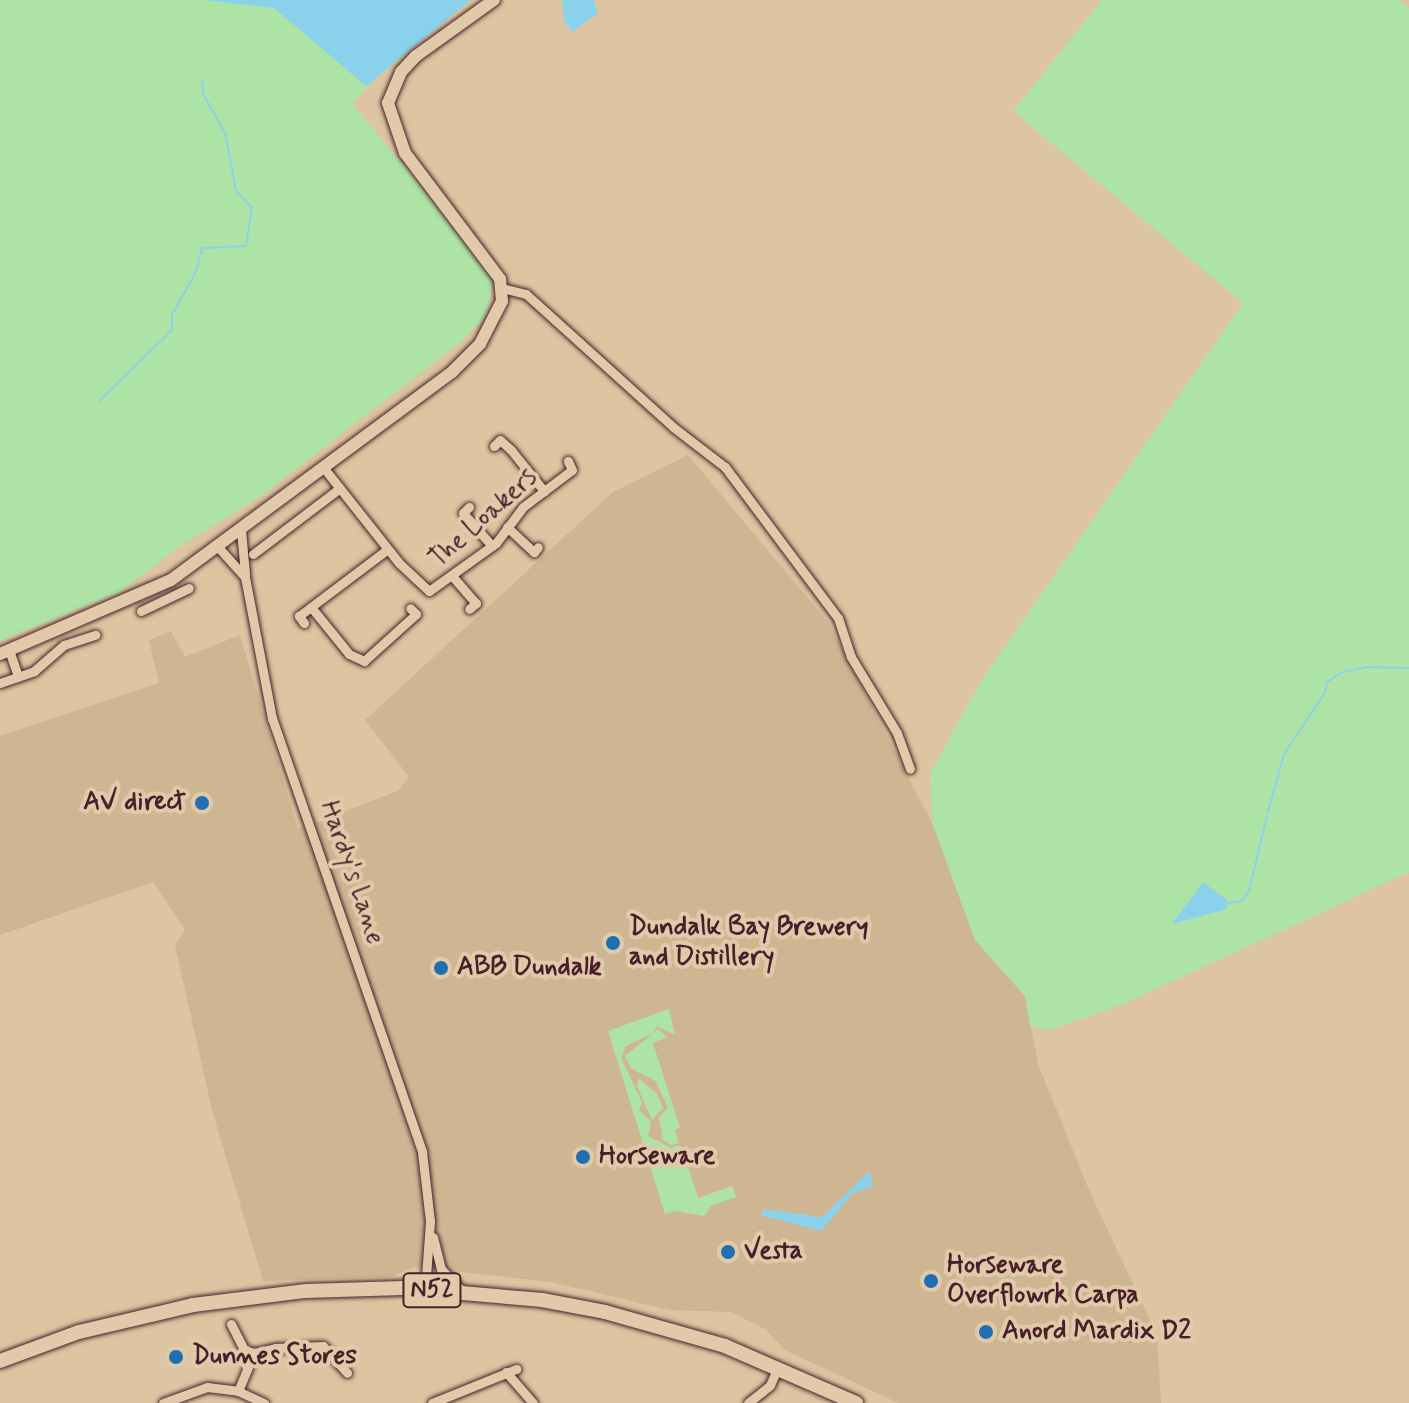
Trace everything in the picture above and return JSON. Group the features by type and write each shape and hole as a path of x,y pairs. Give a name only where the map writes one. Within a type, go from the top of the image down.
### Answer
{"main road":[{"path":"4,652 165,583 241,530 467,359 498,314 502,288 493,265 405,153 390,121 388,103 401,72 416,56 494,0"},
{"name":"N52","path":"0,1361 79,1332 193,1305 306,1291 425,1290 605,1312 778,1367 856,1403"}],"street":[{"path":"502,288 526,294 673,427 725,467 838,618 851,657 897,733 910,769"},
{"path":"494,446 500,440 544,491"},
{"name":"The Loakers","path":"323,467 423,589 437,590 492,546 544,491 575,467 568,461"},
{"path":"253,554 340,488"},
{"path":"469,507 463,513 492,546"},
{"path":"507,527 534,552 538,547"},
{"name":"Hardy's Lane","path":"241,530 245,577 272,718 412,1121 427,1175 430,1221 425,1290"},
{"path":"218,547 245,577"},
{"path":"304,623 299,616 388,549"},
{"path":"453,577 476,603 469,609"},
{"path":"165,583 170,598"},
{"path":"141,611 189,588"},
{"path":"311,607 349,654 364,661 416,614 410,608"},
{"path":"0,683 34,671 64,645 95,635"},
{"path":"4,652 18,676"},
{"name":"Hardy's Lane","path":"430,1221 441,1269 464,1293"},
{"path":"231,1324 244,1350 254,1353 323,1346 347,1373"},
{"path":"243,1393 254,1353"},
{"path":"748,1403 770,1385 778,1367"},
{"path":"432,1403 511,1370 533,1403"},
{"path":"163,1403 207,1387 243,1393 264,1403"}],"shaded area":[{"path":"688,455 828,622 933,825 975,940 1025,996 1038,1064 1089,1190 1157,1335 1161,1403 898,1403 785,1350 765,1329 731,1312 670,1310 551,1282 414,1267 391,1277 263,1281 212,1110 175,945 185,930 153,882 0,935 0,736 159,683 149,640 171,631 185,657 240,635 298,829 398,791 409,777 365,720 613,492"}],"green space":[{"path":"0,0 471,0 393,60 352,103 486,266 493,284 486,316 463,340 258,498 180,546 120,592 0,641"},
{"path":"1102,0 1399,0 1409,8 1409,872 1123,1004 1050,1030 1030,1026 1025,996 975,940 933,825 930,774 979,684 1243,303 1013,111"},
{"path":"669,1009 675,1035 657,1026 653,1033 626,1046 621,1058 642,1102 639,1110 651,1122 648,1136 671,1148 680,1145 684,1157 678,1160 681,1169 688,1167 698,1198 732,1186 736,1197 711,1206 705,1216 675,1211 665,1214 608,1031"},
{"path":"658,1029 667,1037 653,1043 680,1128 675,1130 679,1143 672,1145 663,1140 659,1117 668,1108 656,1081 631,1068 625,1056"},
{"path":"639,1078 657,1094 663,1108 652,1120 637,1086"}],"water":[{"path":"201,0 471,0 366,86 274,8"},
{"path":"562,0 594,0 598,13 572,32 564,21"},
{"path":"1203,882 1227,900 1227,909 1172,924"},
{"path":"869,1171 873,1186 853,1193 821,1231 761,1215 763,1209 822,1217"}],"waterway":[{"path":"99,401 172,330 172,315 196,272 202,248 246,246 252,208 236,191 225,133 204,96 202,79"},
{"path":"1268,812 1284,754 1325,693 1327,682 1343,672 1367,667 1409,668"},
{"path":"1227,903 1242,901 1249,891 1267,816"}],"place":[{"name":"AV direct","path":"202,803"},
{"name":"Dundalk Bay Brewery and Distillery","path":"613,943"},
{"name":"ABB Dundalk","path":"441,968"},
{"name":"Horseware","path":"583,1157"},
{"name":"Vesta","path":"728,1252"},
{"name":"Horseware Overflowrk Carpa","path":"931,1281"},
{"name":"Anord Mardix D2","path":"986,1332"},
{"name":"Dunnes Stores","path":"176,1357"}]}
